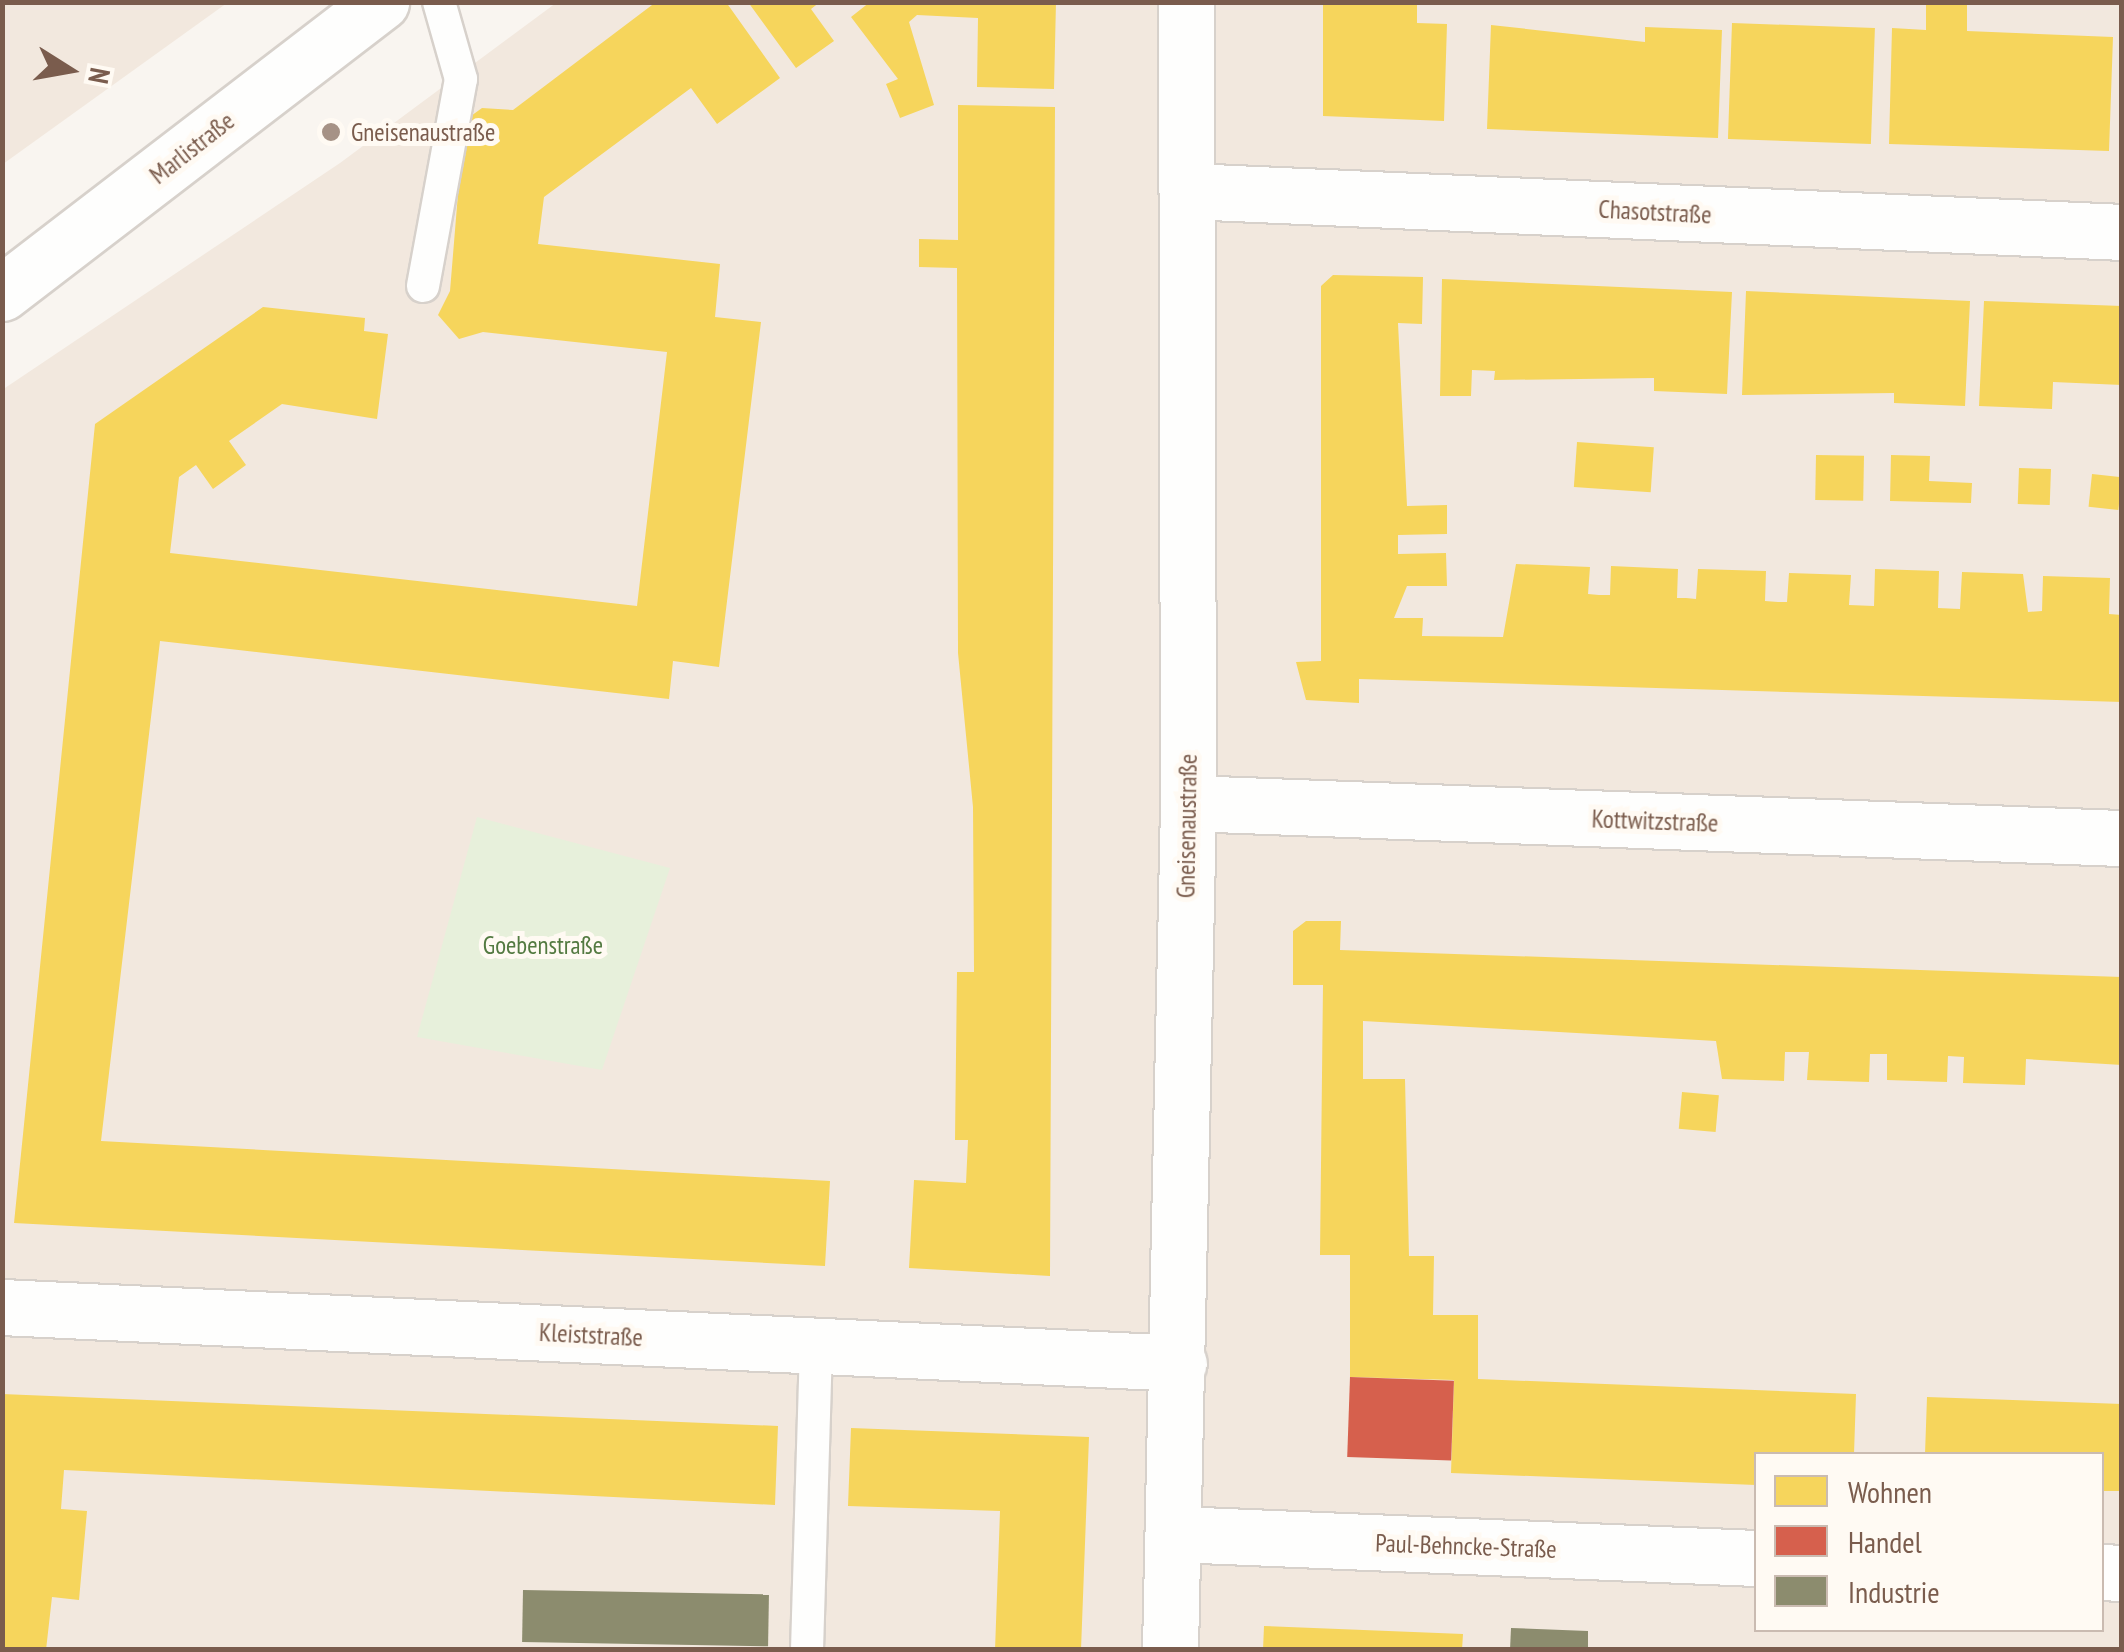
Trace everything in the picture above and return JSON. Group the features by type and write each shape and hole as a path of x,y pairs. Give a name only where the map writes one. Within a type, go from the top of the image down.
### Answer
{"street":[{"name":"Marlistraße","path":"2,294 381,2"},
{"name":"Gneisenaustraße","path":"1170,1650 1176,1534 1188,803 1186,2"},
{"name":"Chasotstraße","path":"1188,191 2122,232"},
{"name":"Kottwitzstraße","path":"1188,803 2122,838"},
{"name":"Kleiststraße","path":"2,1307 1179,1363"},
{"name":"Paul-Behncke-Straße","path":"1176,1534 1754,1558"}],"lane":[{"path":"423,286 461,79 438,2"},
{"path":"807,1650 816,1346"}],"shaded area":[{"path":"3,2 227,2 227,3 3,164"},
{"path":"556,3 2121,3 2121,1649 3,1650 2,390 340,163"}],"green space":[{"name":"Goebenstraße","path":"477,817 670,868 602,1070 417,1037"}],"building: Wohnen":[{"path":"656,2 726,2 780,78 717,124 691,88 544,197 538,244 720,264 715,317 761,322 719,667 673,661 669,699 160,641 101,1141 830,1181 825,1266 14,1223 95,424 263,307 365,318 364,331 388,334 377,419 282,404 229,441 246,465 213,489 196,465 179,477 170,553 637,606 667,352 483,332 459,339 438,315 450,291 464,121 482,108 513,110"},
{"path":"748,2 820,2 811,9 834,41 796,68"},
{"path":"870,2 1056,2 1054,89 977,87 978,18 917,15 909,22 934,105 900,118 886,84 898,79 851,17"},
{"path":"1323,2 1417,2 1417,23 1447,24 1444,121 1323,116"},
{"path":"1926,2 1967,2 1967,31 2113,37 2109,151 1889,144 1892,28 1926,30"},
{"path":"1732,23 1875,28 1871,144 1728,139"},
{"path":"1491,25 1645,42 1645,27 1722,30 1718,138 1487,129"},
{"path":"958,105 1055,107 1050,1276 909,1268 914,1180 966,1183 968,1140 955,1140 957,972 974,972 973,807 958,653 957,268 919,267 919,239 958,240"},
{"path":"1333,275 1423,277 1422,324 1398,323 1407,506 1447,505 1447,534 1398,535 1398,554 1446,553 1447,586 1407,586 1394,618 1423,618 1422,636 1503,637 1516,564 1590,567 1588,594 1599,595 1610,595 1611,566 1678,569 1677,598 1696,599 1698,569 1766,571 1765,601 1778,602 1787,602 1789,573 1851,575 1849,605 1874,606 1875,569 1939,571 1938,608 1960,609 1962,572 2023,574 2028,612 2042,611 2043,576 2110,578 2109,614 2122,615 2122,702 1359,679 1359,703 1306,700 1296,662 1321,661 1321,286"},
{"path":"1442,279 1732,292 1727,394 1654,391 1654,378 1494,380 1495,371 1472,370 1471,396 1440,396"},
{"path":"1746,291 1970,301 1965,406 1894,403 1894,393 1742,395"},
{"path":"1984,301 2122,306 2122,385 2053,382 2052,409 1979,406"},
{"path":"1577,442 1654,447 1651,492 1574,487"},
{"path":"1816,455 1864,456 1863,501 1815,500"},
{"path":"1891,455 1930,456 1929,481 1972,483 1971,503 1890,501"},
{"path":"2019,468 2051,469 2050,505 2018,504"},
{"path":"2092,474 2122,477 2118,510 2089,507"},
{"path":"1306,921 1341,921 1340,950 2122,977 2122,1065 2026,1059 2025,1085 1963,1083 1964,1057 1948,1056 1947,1082 1887,1080 1887,1054 1870,1054 1869,1082 1807,1080 1809,1052 1785,1052 1784,1081 1722,1079 1716,1041 1363,1021 1363,1079 1405,1079 1409,1256 1434,1256 1433,1315 1478,1315 1478,1379 1856,1394 1854,1452 1754,1452 1754,1485 1451,1473 1454,1380 1350,1377 1350,1255 1320,1255 1323,985 1293,985 1293,931"},
{"path":"1682,1092 1719,1095 1716,1132 1679,1129"},
{"path":"2,1394 778,1426 775,1505 64,1470 61,1509 87,1511 79,1600 52,1597 46,1650 2,1650"},
{"path":"1927,1397 2122,1404 2122,1491 2104,1491 2104,1452 1925,1452"},
{"path":"851,1428 1089,1437 1081,1650 995,1650 1000,1511 848,1506"},
{"path":"1264,1626 1463,1634 1462,1650 1263,1650"}],"building: Handel":[{"path":"1350,1377 1454,1381 1451,1461 1347,1457"}],"building: Industrie":[{"path":"523,1590 769,1594 768,1646 522,1642"},
{"path":"1511,1628 1588,1631 1588,1650 1510,1650"}],"place":[{"name":"Gneisenaustraße","path":"331,132"}]}
